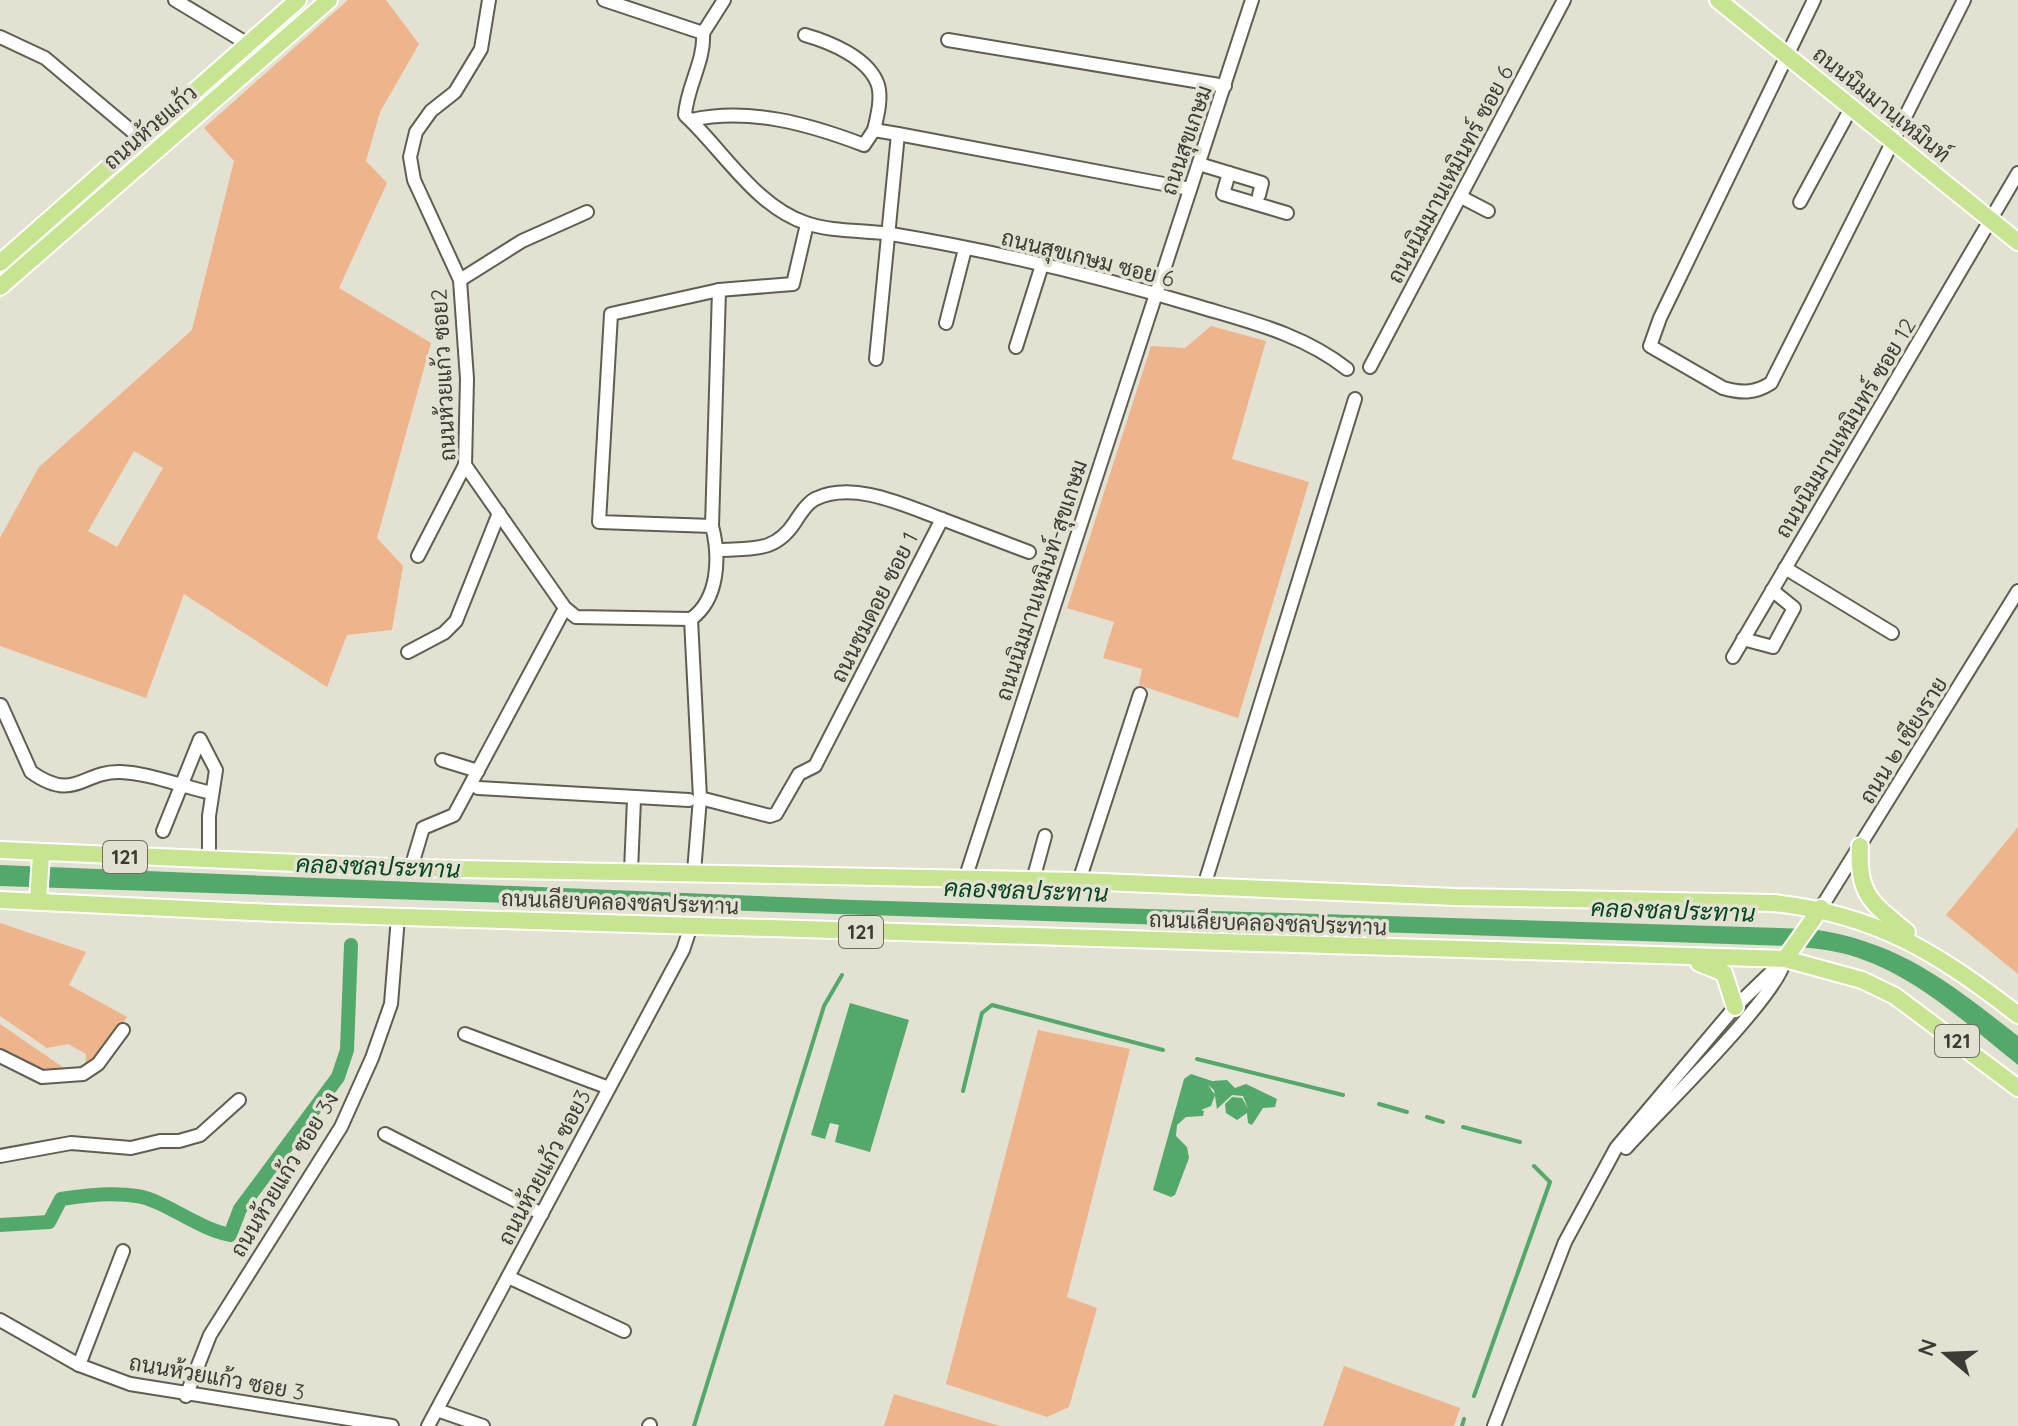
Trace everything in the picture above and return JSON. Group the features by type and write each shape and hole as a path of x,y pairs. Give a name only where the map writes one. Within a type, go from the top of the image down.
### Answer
{"main road":[{"name":"ถนนห้วยแก้ว","path":"0,263 298,0"},
{"name":"ถนนห้วยแก้ว","path":"0,287 329,0"},
{"name":"ถนนนิมมานเหมินท์","path":"1718,0 2018,242"},
{"path":"140,138 154,153"},
{"path":"1860,846 1858,873 1862,889 1872,903 1929,950"},
{"name":"ถนนเลียบคลองชลประทาน","path":"0,850 40,859 209,859 411,868 1079,881 1455,897 1774,903 1821,908 1896,933 1929,950 2018,1015"},
{"path":"38,897 40,859"},
{"name":"ถนนเลียบคลองชลประทาน","path":"0,900 38,897 398,917 1678,958 1786,957 1862,980 1895,996 2018,1088"},
{"path":"1786,957 1821,908"},
{"path":"1678,958 1724,973 1735,1007"}],"street":[{"path":"175,0 248,44"},
{"name":"ถนนห้วยแก้ว ซอย2","path":"489,0 481,49 455,92 431,111 416,132 410,157 414,180 460,280 467,379 465,465 565,608"},
{"path":"604,0 703,33"},
{"path":"712,526 599,522 611,314 719,290 793,284 807,224 769,200 685,115 686,99 704,45 703,33 724,0"},
{"name":"ถนนสุขเกษม","path":"1155,293 1252,0"},
{"name":"ถนนนิมมานเหมินทร์ ซอย 6","path":"1370,367 1564,0"},
{"path":"1814,0 1789,57 1695,235 1650,346 1723,388 1746,393 1771,383 1964,0"},
{"path":"691,120 714,115 771,118 824,130 864,145 874,130 879,107 878,85 868,69 827,41 805,35"},
{"path":"0,37 45,58 140,138"},
{"path":"948,40 1225,86"},
{"path":"1800,202 1851,108"},
{"path":"874,130 1190,189"},
{"path":"876,359 898,134"},
{"path":"1199,164 1262,183 1259,195"},
{"path":"1229,173 1223,194 1287,213"},
{"name":"ถนนนิมมานเหมินทร์ ซอย 12","path":"1733,657 2018,173"},
{"path":"1461,197 1488,211"},
{"path":"460,280 522,241 587,212"},
{"name":"ถนนสุขเกษม ซอย 6","path":"807,224 890,234 1042,265 1155,293 1283,332 1325,352 1347,369"},
{"path":"946,323 965,249"},
{"path":"1016,347 1042,265"},
{"path":"411,868 423,828 454,815 565,608 576,617 586,619 691,619 701,612 710,594 718,550 712,526 719,290"},
{"name":"ถนนนิมมานเหมินท์-สุขเกษม","path":"965,879 1155,293"},
{"path":"1204,886 1355,399"},
{"path":"418,556 465,465"},
{"name":"ถนนชมดอย ซอย 1","path":"694,799 770,816 776,814 799,774 815,766 942,519 896,503 841,493 814,499 787,535 773,546 718,550"},
{"path":"408,652 444,633 456,621 499,513"},
{"path":"942,519 1029,552"},
{"path":"1785,568 1892,633"},
{"path":"1743,639 1773,647 1794,608 1772,590"},
{"name":"ถนน ๒ เชียงราย","path":"1821,908 2018,591"},
{"path":"691,619 694,872"},
{"path":"1079,881 1140,694"},
{"path":"1,705 31,772 39,777 68,787 116,772 212,793"},
{"path":"163,831 200,739 216,770 209,859"},
{"path":"442,760 478,771"},
{"path":"478,788 634,799 694,799"},
{"path":"631,871 634,799"},
{"path":"1033,880 1045,836"},
{"name":"ถนนห้วยแก้ว ซอย 3ง","path":"186,1396 210,1335 341,1127 372,1058 391,1004 398,917"},
{"name":"ถนนห้วยแก้ว ซอย3","path":"428,1426 683,950 691,926"},
{"path":"1496,1426 1565,1242 1616,1148 1735,1007 1786,957"},
{"path":"1496,1426 1567,1249 1589,1205 1623,1152 1760,1002 1782,971 1786,957"},
{"path":"0,1056 42,1077 83,1074 98,1064 123,1030"},
{"path":"465,1034 609,1088"},
{"path":"0,1156 71,1143 131,1148 160,1141 179,1141 200,1135 239,1100"},
{"path":"385,1134 542,1214"},
{"path":"79,1365 123,1251"},
{"path":"508,1277 624,1331"},
{"name":"ถนนห้วยแก้ว ซอย 3","path":"0,1320 79,1365 130,1384 186,1396 392,1426"},
{"path":"437,1410 483,1426"}],"shaded area":[{"path":"348,0 386,0 419,44 380,112 366,161 387,183 339,288 431,343 377,538 403,566 392,630 347,635 327,687 184,594 146,698 0,646 0,538 39,467 192,330 234,161 204,128","holes":["134,451 163,468 117,547 88,531"]},
{"path":"1211,326 1266,341 1232,459 1309,482 1238,718 1139,685 1142,669 1103,658 1114,622 1067,608 1151,346 1185,348"},
{"path":"2018,827 2018,974 1946,915"},
{"path":"0,865 854,900 1811,929 1871,943 1946,982 2018,1036 2018,1065 1957,1015 1890,971 1841,953 1791,946 0,886"},
{"path":"0,923 86,952 69,985 127,1017 95,1062 85,1067 86,1054 68,1044 47,1048 0,1016"},
{"path":"850,1003 909,1020 870,1152 835,1142 839,1125 830,1123 825,1139 811,1135"},
{"path":"0,1024 67,1070 33,1071 13,1053 0,1049"},
{"path":"1038,1030 1130,1049 1067,1297 1097,1308 1069,1407 1047,1417 946,1384"},
{"path":"1191,1074 1212,1081 1227,1080 1235,1088 1246,1084 1277,1099 1275,1107 1263,1108 1252,1125 1248,1123 1247,1113 1237,1120 1226,1113 1225,1104 1232,1097 1242,1098 1248,1109 1243,1096 1232,1095 1217,1109 1215,1095 1211,1106 1201,1110 1204,1111 1203,1116 1186,1117 1177,1125 1176,1136 1187,1147 1189,1158 1175,1195 1171,1197 1153,1190 1184,1079"},
{"path":"1344,1366 1460,1408 1454,1426 1323,1426"},
{"path":"894,1394 1000,1426 884,1426"}],"waterway":[{"path":"0,1225 49,1222 61,1199 118,1194 158,1203 205,1227 230,1235 240,1209 338,1077 347,1050 351,945"},
{"path":"694,1426 824,1006 842,975"},
{"path":"963,1091 982,1013 992,1005 1163,1050"},
{"path":"1197,1059 1343,1095"},
{"path":"1379,1104 1407,1112"},
{"path":"1427,1117 1443,1122"},
{"path":"1463,1127 1520,1142"},
{"path":"1474,1396 1550,1182 1534,1166"},
{"path":"1462,1426 1464,1419"}],"water label":[{"name":"คลองชลประทาน","path":"378,867"},
{"name":"คลองชลประทาน","path":"1026,891"},
{"name":"คลองชลประทาน","path":"1673,911"}]}
